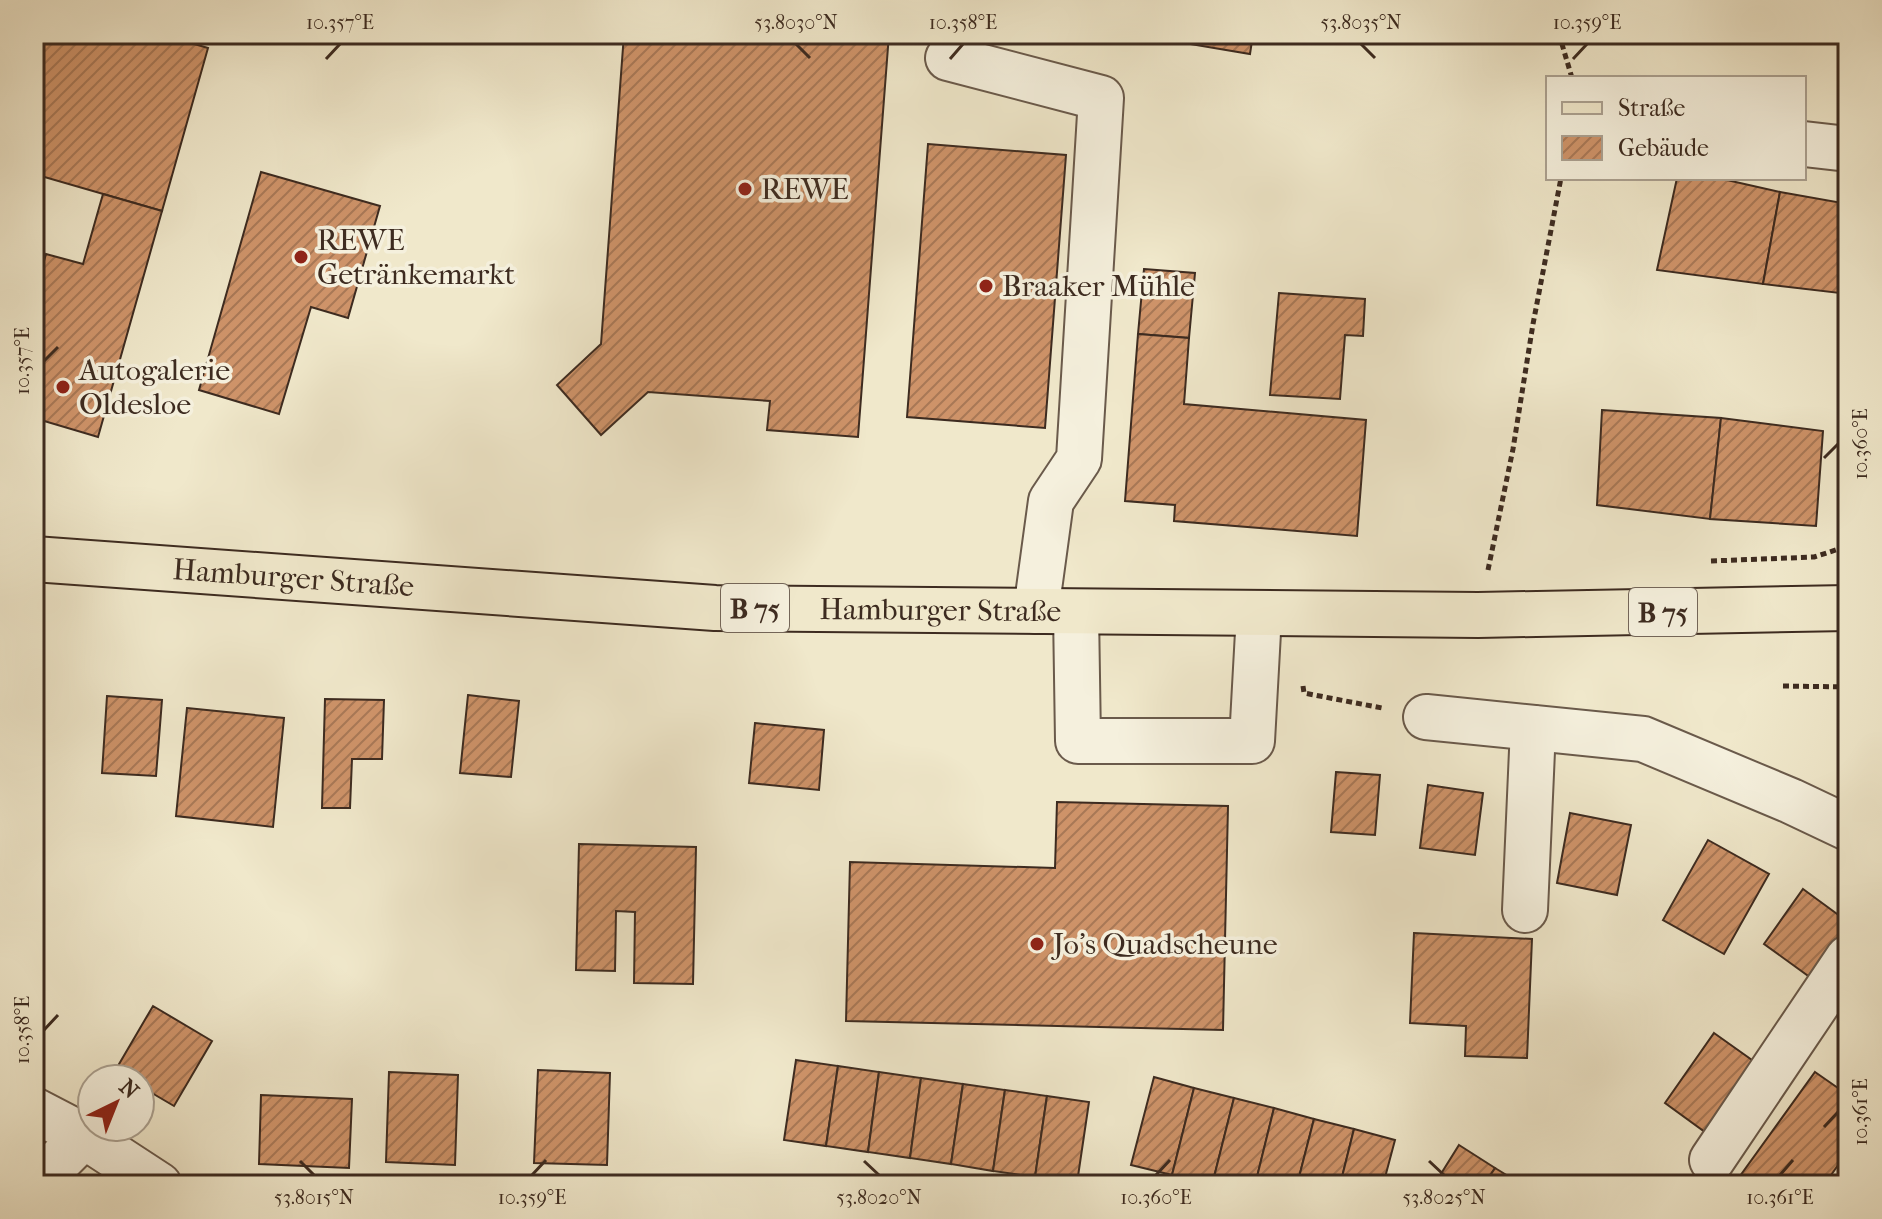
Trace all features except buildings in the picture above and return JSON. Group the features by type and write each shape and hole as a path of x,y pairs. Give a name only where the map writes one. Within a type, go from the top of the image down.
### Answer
{"main road":[{"name":"Hamburger Straße","path":"34,559 715,608 1478,615 1848,608"}],"street":[{"path":"948,58 1101,98 1079,459 1051,501 1056,611 1078,741 1252,741 1277,614"},
{"path":"1806,144 1848,149"},
{"path":"1426,717 1643,739 1848,828"},
{"path":"1525,910 1533,728"},
{"path":"1712,1160 1848,958"},
{"path":"1807,1063 1848,1002"},
{"path":"34,1110 76,1132"},
{"path":"35,1185 77,1143"},
{"path":"95,1143 159,1185"}],"path":[{"path":"1559,34 1571,76"},
{"path":"1478,615 1513,449 1561,180"},
{"path":"1277,614 1304,693 1426,717"},
{"path":"1783,686 1848,687"}],"place":[{"name":"REWE","path":"745,189"},
{"name":"REWE Getränkemarkt","path":"301,257"},
{"name":"Braaker Mühle","path":"986,286"},
{"name":"Autogalerie Oldesloe","path":"63,387"},
{"name":"Jo's Quadscheune","path":"1037,944"}]}
